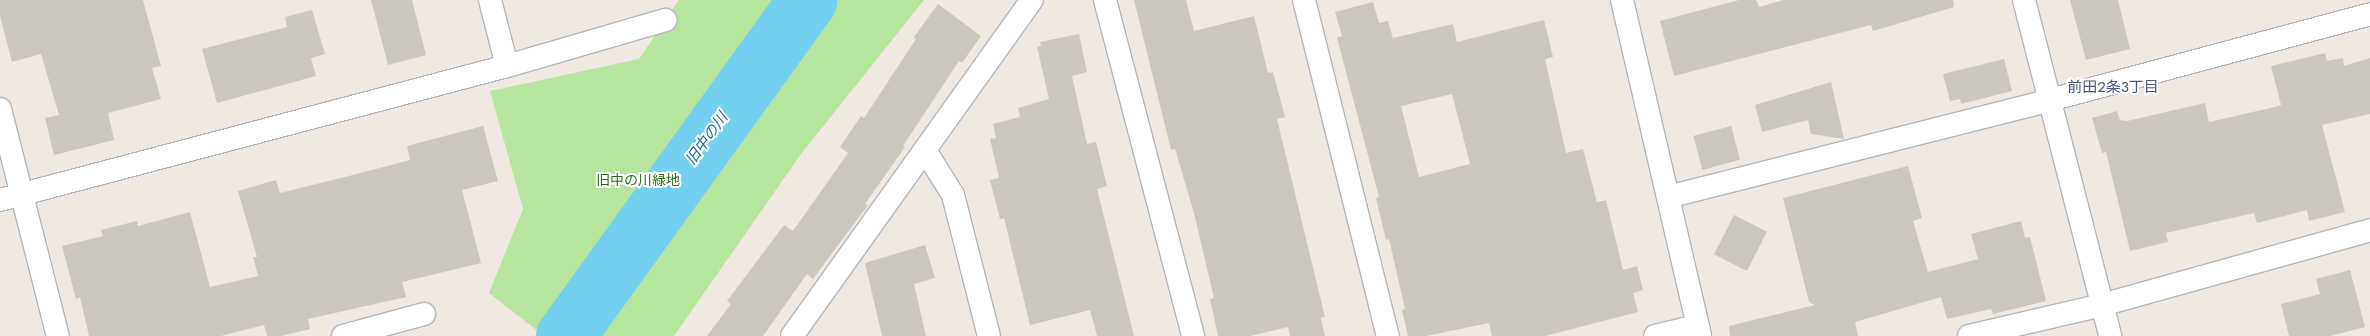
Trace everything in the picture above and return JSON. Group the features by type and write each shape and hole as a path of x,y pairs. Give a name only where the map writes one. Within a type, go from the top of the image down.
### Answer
{"street":[{"path":"490,0 507,66"},
{"path":"792,336 1032,0"},
{"path":"1105,0 1193,336"},
{"path":"1304,0 1388,336"},
{"path":"1622,0 1698,331 1655,336"},
{"path":"2024,0 2110,336"},
{"path":"1668,197 2050,100 2370,14"},
{"path":"0,200 507,66 665,20"},
{"path":"0,109 58,336"},
{"path":"925,150 953,195 989,336"},
{"path":"1969,336 2102,305 2370,230"},
{"path":"343,336 424,314"}],"green space":[{"name":"旧中の川緑地","path":"679,0 924,0 801,154 674,336 544,336 489,293 523,209 490,91 639,59"}],"building":[{"path":"0,0 143,0 161,66 152,68 161,99 108,113 114,140 54,155 45,118 59,115 41,54 12,62 0,16"},
{"path":"371,0 412,0 426,55 388,65"},
{"path":"1134,0 1186,0 1194,31 1254,16 1268,73 1273,72 1285,117 1277,119 1325,317 1321,318 1325,336 1290,336 1288,327 1250,336 1218,336 1210,299 1214,298 1194,213 1175,149 1171,150"},
{"path":"1739,0 1756,0 1759,7 1783,0 1953,0 1954,7 1873,31 1871,25 1674,76 1660,21"},
{"path":"2070,0 2118,0 2130,49 2086,60"},
{"path":"1373,2 1379,23 1388,21 1393,38 1453,24 1457,42 1544,20 1553,57 1545,59 1566,153 1583,149 1597,202 1606,200 1623,270 1637,266 1643,290 1633,293 1638,312 1545,336 1492,336 1489,323 1426,336 1408,336 1402,310 1405,309 1389,239 1386,240 1376,198 1379,197 1337,38 1342,36 1335,12","holes":["1452,94 1470,164 1419,177 1401,106"]},
{"path":"938,4 981,36 962,63 959,61 903,146 905,147 865,204 868,205 813,279 807,274 763,336 707,336 731,304 727,301 784,225 793,231 848,153 840,147 861,116 864,118 916,39 914,37"},
{"path":"312,10 325,54 311,58 316,76 217,103 202,49 287,27 285,17"},
{"path":"1079,34 1087,72 1072,76 1087,144 1096,142 1107,186 1097,189 1134,336 1097,336 1090,310 1030,325 1004,218 1000,219 990,180 999,178 990,139 996,138 993,124 1020,117 1018,108 1049,99 1037,47 1041,46 1040,42"},
{"path":"2325,53 2327,61 2343,58 2344,66 2370,58 2370,114 2322,125 2345,212 2309,221 2307,210 2257,223 2254,213 2166,233 2168,242 2130,251 2106,152 2102,153 2092,118 2117,111 2120,120 2127,121 2205,103 2209,122 2275,107 2281,105 2271,66"},
{"path":"2004,59 2012,91 1961,104 1960,99 1950,101 1943,74"},
{"path":"1831,82 1844,139 1811,134 1808,120 1762,132 1755,105"},
{"path":"483,126 498,181 462,190 481,263 402,282 406,297 308,319 310,329 281,336 267,336 264,325 221,336 89,336 80,297 76,299 62,246 103,236 101,230 137,221 138,226 190,212 210,287 258,276 253,257 257,257 238,191 276,180 280,193 410,160 407,146"},
{"path":"1731,126 1740,160 1702,170 1693,136"},
{"path":"1908,166 1922,218 1913,221 1928,272 1978,259 1971,234 2021,221 2025,238 2030,237 2046,301 1993,314 1991,309 1947,319 1941,297 1855,322 1858,336 1730,336 1729,326 1815,305 1809,302 1783,198"},
{"path":"1734,215 1767,232 1747,271 1714,254"},
{"path":"925,245 935,278 914,284 926,336 882,336 865,263"},
{"path":"2350,270 2365,327 2330,336 2289,336 2281,304 2320,294 2316,279"}],"waterway":[{"name":"旧中の川","path":"565,336 807,0"}],"district":[{"name":"前田2条3丁目","path":"2113,88"}]}
